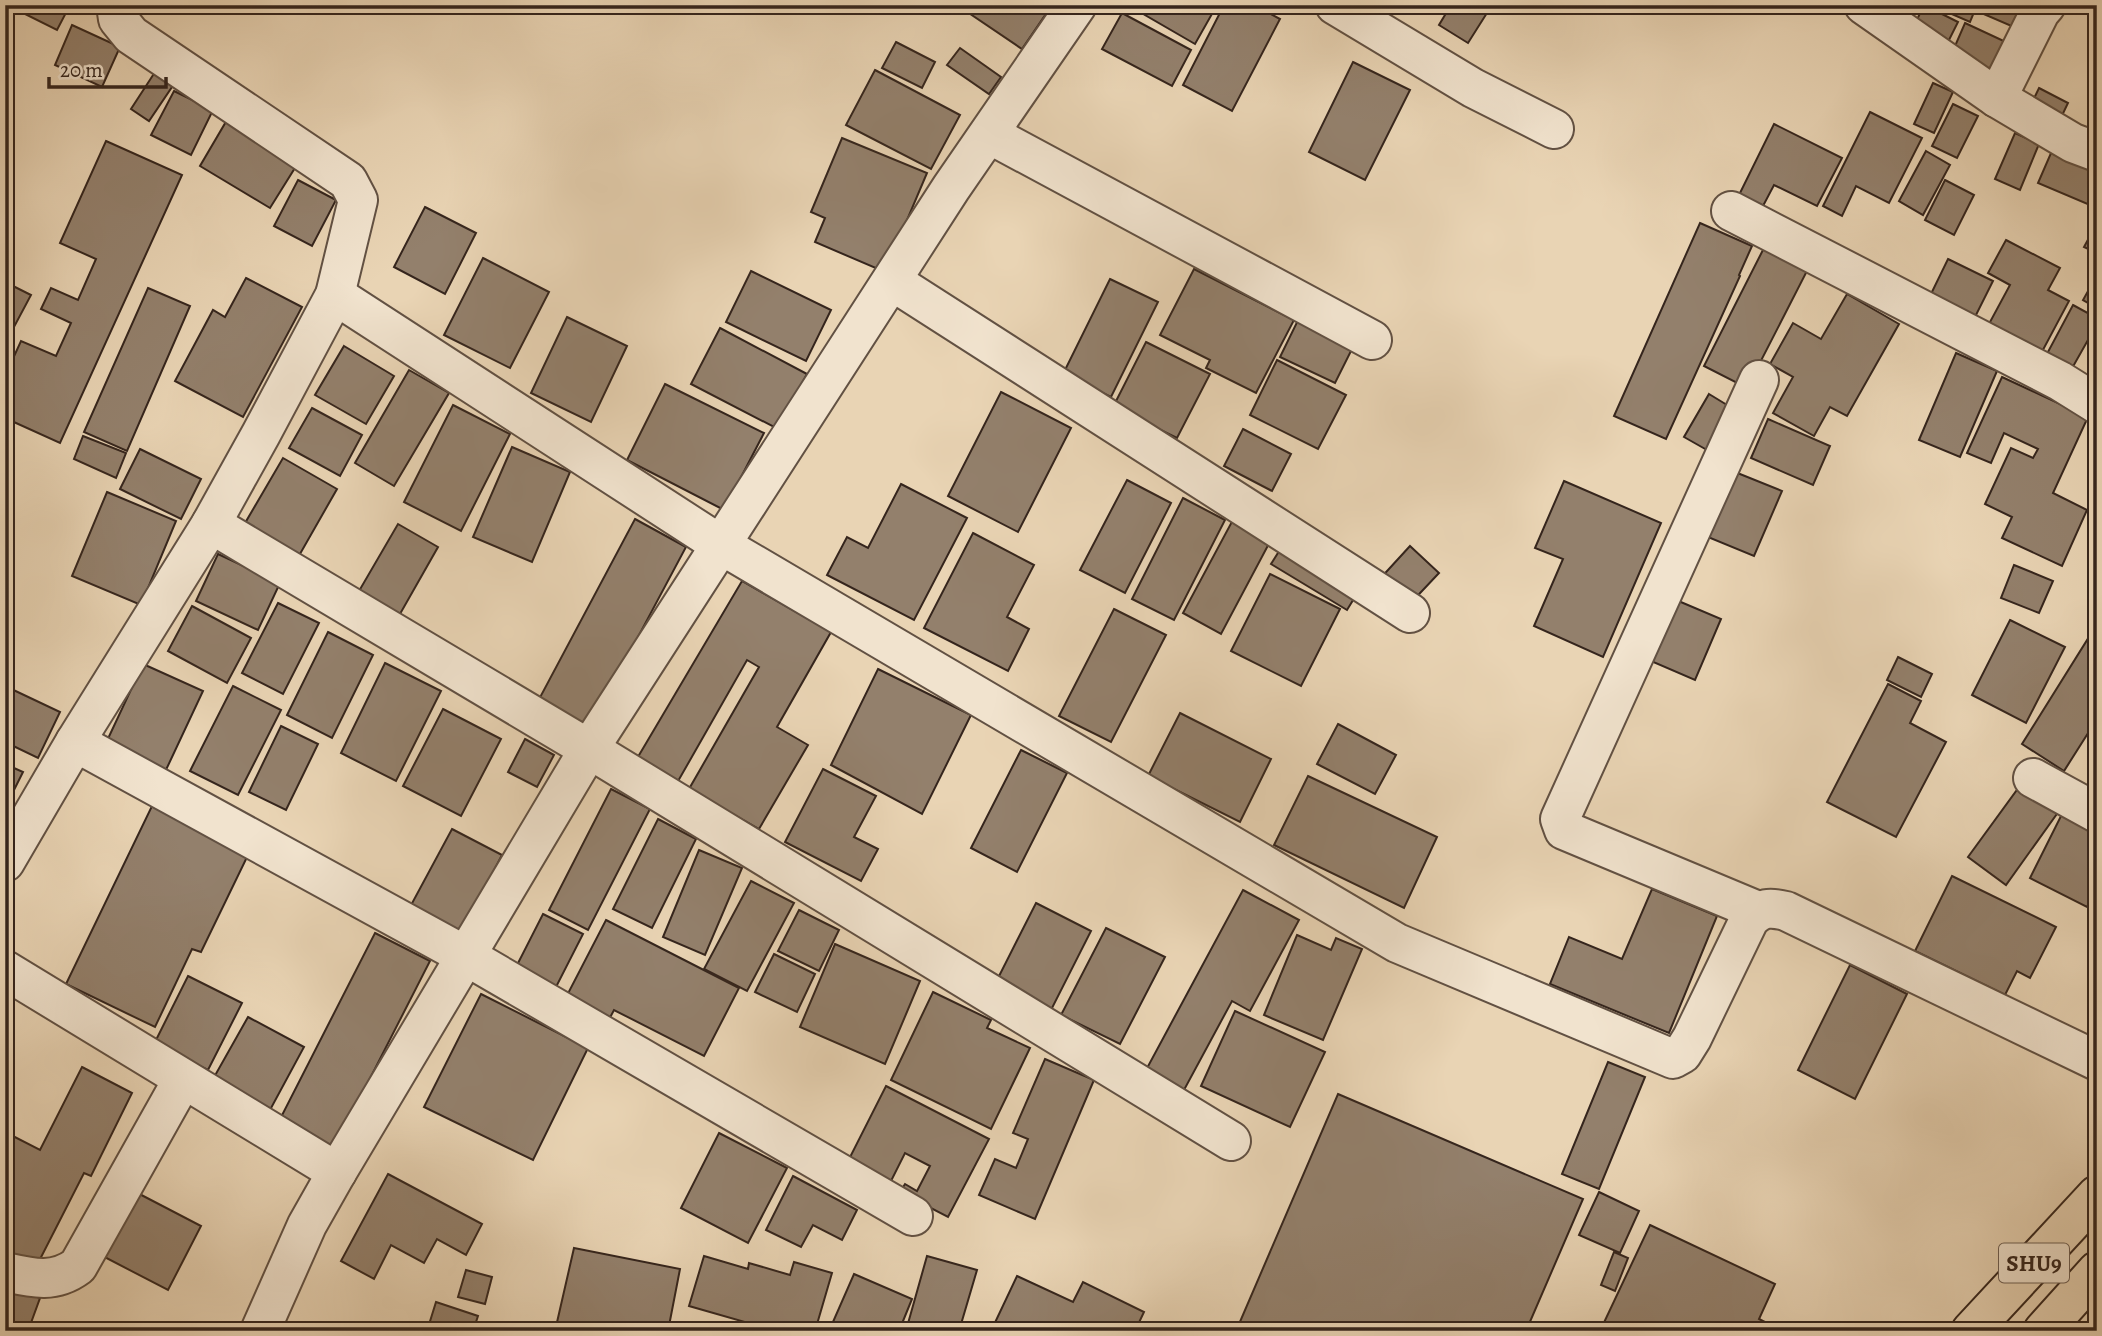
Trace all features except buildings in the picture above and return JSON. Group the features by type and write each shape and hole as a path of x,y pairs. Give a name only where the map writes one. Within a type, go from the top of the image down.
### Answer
{"highway":[{"name":"SHU9","path":"1972,1331 2097,1195"},
{"name":"SHU9","path":"2043,1331 2097,1271"}],"street":[{"path":"5,862 75,742 211,524 335,295 358,200 348,181 131,35 118,19 116,5"},
{"path":"260,1331 307,1225 589,749 892,281 1077,5"},
{"path":"1335,5 1473,88 1554,129"},
{"path":"1864,5 1997,97 2073,143 2097,152"},
{"path":"1997,97 2046,5"},
{"path":"989,134 1372,340"},
{"path":"1731,211 2048,375 2097,404"},
{"path":"892,281 1410,613"},
{"path":"335,295 721,545 1397,943 1668,1058 1676,1058 1688,1045 1749,919 1758,911"},
{"path":"1759,380 1560,819 1564,830 1758,911 1776,908 1786,911 2097,1060"},
{"path":"211,524 589,749 1231,1141"},
{"path":"75,742 466,957 914,1216"},
{"path":"2034,778 2097,813"},
{"path":"5,970 337,1172"},
{"path":"5,1272 48,1279 59,1277 78,1266 183,1079"}]}
